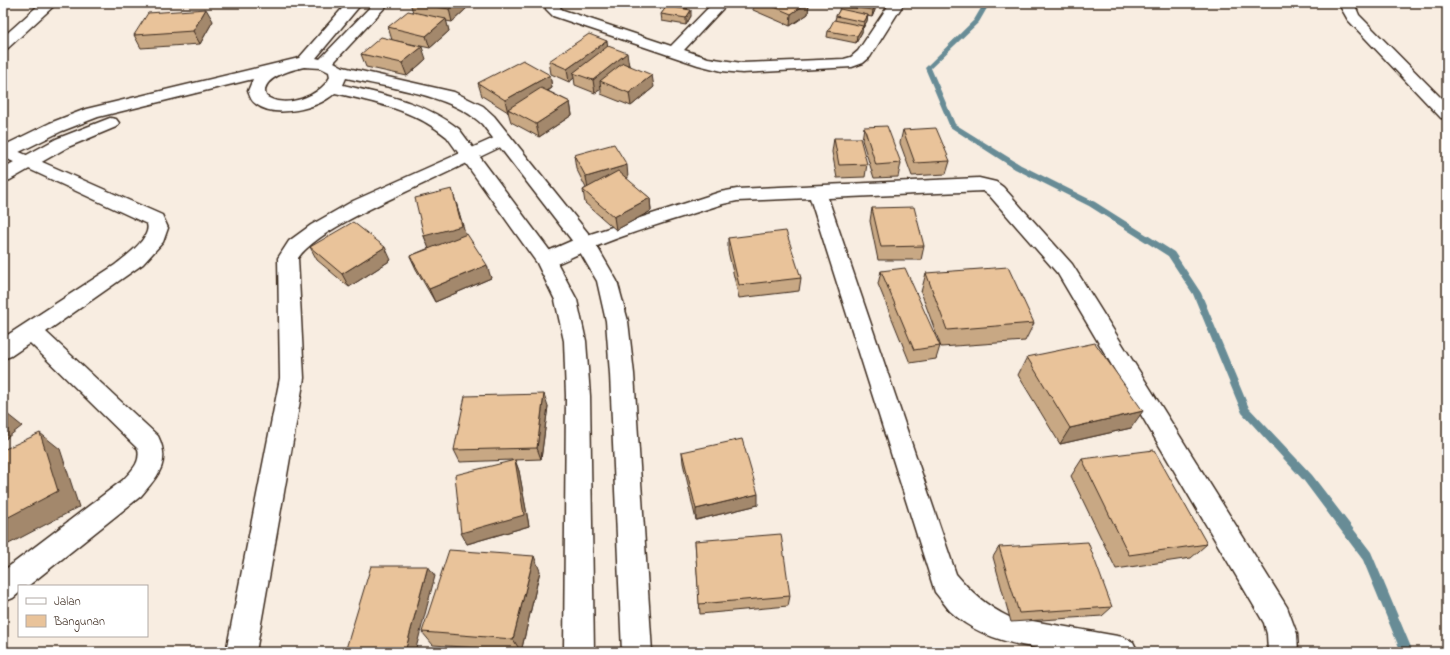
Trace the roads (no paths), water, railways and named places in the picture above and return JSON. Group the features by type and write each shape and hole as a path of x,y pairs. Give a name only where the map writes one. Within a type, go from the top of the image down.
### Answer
{"street":[{"path":"3,45 50,3"},
{"path":"4,153 56,127 92,114 304,62 355,3"},
{"path":"281,68 270,73 262,80 257,87 259,98 265,102 283,106 295,106 317,99 332,74 382,3"},
{"path":"555,3 553,4 553,9 558,14 704,62 742,68 846,64 857,60 864,54 897,3"},
{"path":"674,52 721,3"},
{"path":"1347,3 1353,17 1447,114"},
{"path":"304,62 413,107 442,122 453,133 546,260 566,300 575,341 578,396 579,652"},
{"path":"332,74 448,96 477,110 488,120 585,243 607,281 618,321 637,652"},
{"path":"3,176 62,143 112,122 257,87"},
{"path":"241,652 292,378 288,258 296,246 318,230 354,209 503,139"},
{"path":"3,350 32,332 136,259 156,237 158,228 155,220 4,153"},
{"path":"546,260 585,243 720,198 737,195 979,184 989,186 996,191 1065,269 1277,617 1282,634 1283,652"},
{"path":"817,192 945,582 961,602 984,620 1006,631 1123,652"},
{"path":"3,588 132,488 146,472 152,457 149,444 32,332"}],"waterway":[{"path":"987,3 977,21 928,68 952,125 1018,167 1092,204 1171,254 1197,293 1245,410 1308,478 1367,556 1407,652"}]}
